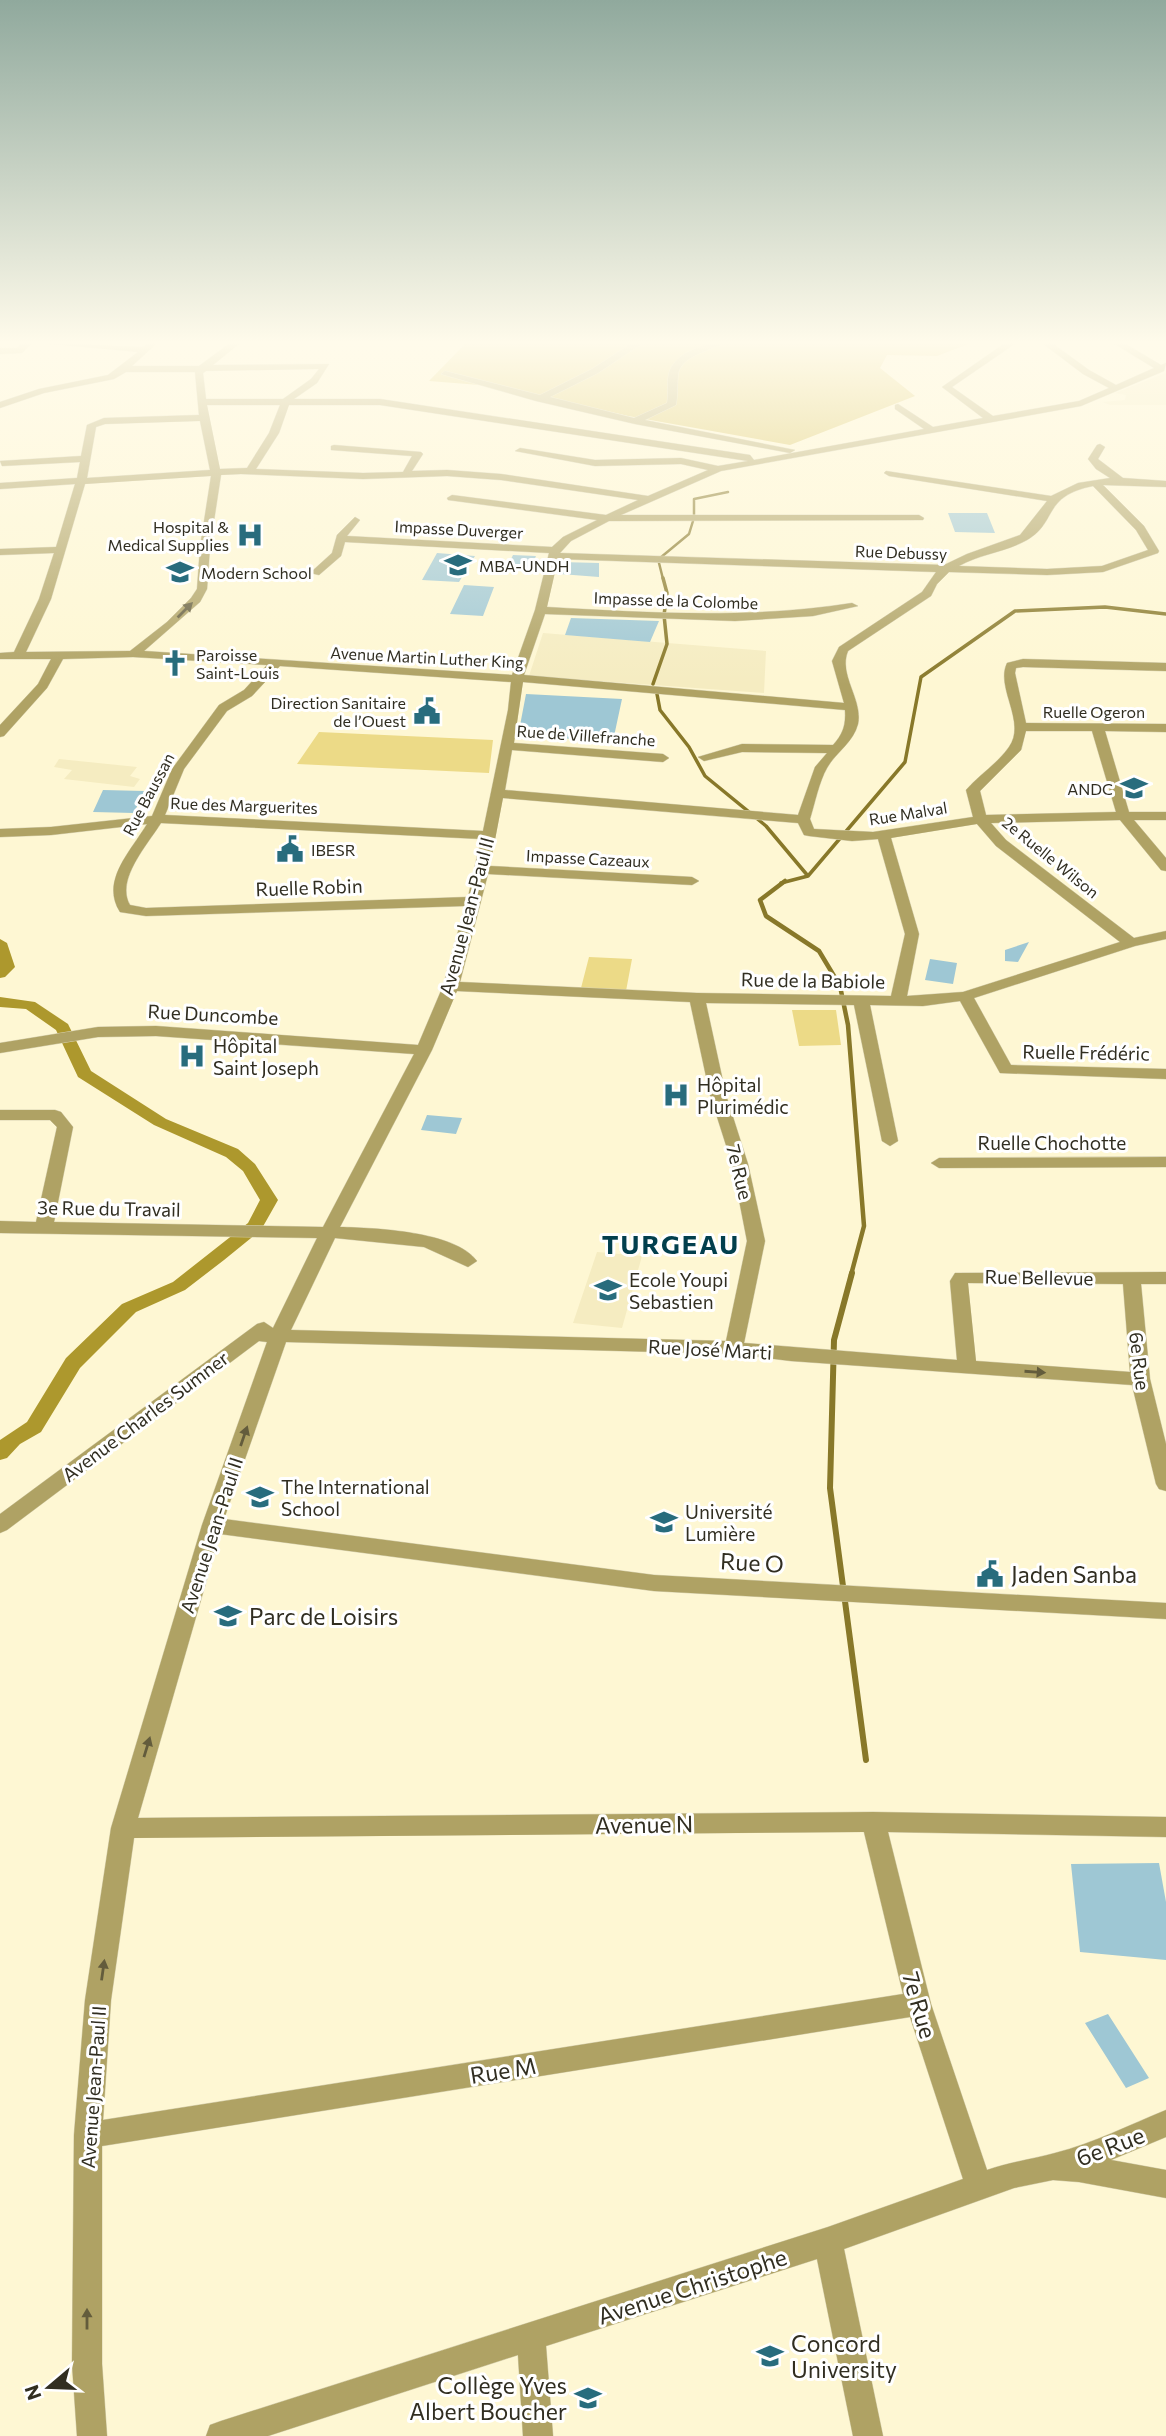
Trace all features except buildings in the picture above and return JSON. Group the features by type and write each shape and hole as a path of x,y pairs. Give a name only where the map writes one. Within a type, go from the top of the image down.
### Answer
{"street":[{"path":"133,654 171,624 196,600 202,589 205,547 215,493 216,473 212,457"},
{"path":"249,472 259,457"},
{"path":"321,474 329,457"},
{"path":"407,474 417,457"},
{"path":"556,457 595,463 681,461 718,469"},
{"path":"742,457 764,460"},
{"path":"554,553 567,539 646,498 718,469 780,457"},
{"path":"1094,457 1093,459 1099,467 1119,480"},
{"path":"2,463 84,459 82,481 45,599 18,656"},
{"path":"0,486 249,472 457,473 646,498"},
{"path":"889,473 1053,499"},
{"path":"487,476 452,495 452,498 609,518 919,518"},
{"path":"496,793 803,819 821,767 846,738 852,722 851,707 838,661 843,649 927,594 932,581 944,569 1027,536 1053,499 1066,490 1096,482 1119,480 1166,484"},
{"name":"Rue Debussy","path":"554,553 1047,572 1103,569 1153,551 1140,528 1096,482"},
{"path":"315,573 337,554 342,535 355,520"},
{"name":"Impasse Duverger","path":"343,539 554,553"},
{"path":"0,552 60,550"},
{"name":"Avenue Jean-Paul II","path":"92,2436 87,2364 88,2135 98,2000 123,1828 212,1525 279,1335 328,1232 424,1049 451,986 482,870 514,710 517,678 541,610 554,553"},
{"name":"Impasse de la Colombe","path":"541,610 666,617 771,618 852,606"},
{"name":"Avenue Martin Luther King","path":"0,656 133,654 517,678 851,707"},
{"path":"0,733 43,685 59,655"},
{"name":"Rue Baussan","path":"146,912 125,909 119,899 121,879 157,819 178,769 223,708 248,693 276,663"},
{"path":"1021,727 1009,673 1011,665 1160,666 1166,681"},
{"name":"Ruelle Ogeron","path":"1021,727 1166,727"},
{"name":"2e Ruelle Wilson","path":"1021,727 1017,747 973,790 981,820 1001,843 1131,943"},
{"path":"1097,727 1124,817 1166,867"},
{"name":"Rue de Villefranche","path":"505,746 663,758"},
{"path":"704,757 742,748 834,749"},
{"name":"Rue Malval","path":"803,819 809,832 854,837 884,836 926,826 981,820 1166,816"},
{"name":"Rue des Marguerites","path":"0,833 99,827 157,819 488,835"},
{"path":"884,836 912,934 898,1001"},
{"name":"Impasse Cazeaux","path":"482,870 692,881"},
{"name":"Ruelle Robin","path":"146,912 474,901"},
{"name":"Rue de la Babiole","path":"451,986 697,998 898,1001 965,996 1131,943 1166,935"},
{"name":"Ruelle Frédéric","path":"965,996 1006,1070 1166,1074"},
{"name":"7e Rue","path":"697,998 718,1095 740,1164 756,1241 734,1348"},
{"path":"857,1000 890,1141"},
{"name":"Rue Duncombe","path":"0,1048 99,1032 156,1031 424,1049"},
{"path":"0,1115 55,1115 65,1127 44,1228"},
{"name":"Ruelle Chochotte","path":"939,1163 1166,1163"},
{"name":"3e Rue du Travail","path":"0,1227 328,1232 401,1237 444,1247 468,1261"},
{"name":"Rue Bellevue","path":"967,1367 958,1280 961,1277 1166,1278"},
{"name":"6e Rue","path":"1132,1279 1140,1379 1166,1477"},
{"name":"Avenue Charles Sumner","path":"0,1524 291,1308"},
{"name":"Rue José Marti","path":"255,1335 734,1348 791,1355 1140,1379"},
{"name":"Rue O","path":"212,1525 654,1583 1166,1611"},
{"name":"7e Rue","path":"873,1822 918,2004 979,2186"},
{"name":"Avenue N","path":"123,1828 873,1822 1166,1827"},
{"name":"Rue M","path":"88,2135 918,2004"},
{"name":"6e Rue","path":"1052,2167 1123,2143 1166,2123"},
{"name":"Avenue Christophe","path":"221,2436 531,2339 828,2241 1014,2174 1052,2167 1101,2170 1166,2184"},
{"path":"828,2241 868,2436"},
{"path":"531,2339 538,2436"}],"shaded area":[{"path":"543,633 766,651 764,693 529,676"},
{"path":"319,732 493,740 489,773 297,764"},
{"path":"59,759 137,767 130,776 140,779 134,787 64,779 72,770 54,767"},
{"path":"589,957 632,959 626,991 581,988"},
{"path":"792,1010 836,1010 841,1045 799,1046"},
{"name":"Ecole Youpi Sebastien","path":"597,1252 642,1256 622,1328 573,1323"}],"waterway":[{"path":"694,517 694,499 728,492"},
{"path":"660,558 689,534 693,521"},
{"path":"659,563 663,579"},
{"path":"653,684 667,644 664,615 667,593 663,578"},
{"path":"808,876 905,762 921,677 1015,611 1105,607 1166,614"},
{"path":"657,694 660,710 689,747 705,776 766,826 808,876"},
{"path":"783,882 808,876"},
{"path":"783,882 760,900 766,916 819,951 840,986 848,1025 864,1226 851,1275"},
{"path":"0,943 8,967 0,974"},
{"path":"0,1002 30,1005 63,1027 84,1074 160,1122 232,1153 249,1168 269,1200 255,1226 218,1256 179,1286 129,1308 73,1363 34,1427 13,1439 0,1453"},
{"path":"852,1273 834,1340 830,1488 866,1760"}],"place":[{"name":"Hospital & Medical Supplies","path":"250,535"},
{"name":"MBA-UNDH","path":"458,565"},
{"name":"Modern School","path":"180,572"},
{"name":"Paroisse Saint-Louis","path":"175,663"},
{"name":"Direction Sanitaire de l’Ouest","path":"427,711"},
{"name":"ANDC","path":"1134,788"},
{"name":"IBESR","path":"290,849"},
{"name":"Hôpital Saint Joseph","path":"192,1056"},
{"name":"Hôpital Plurimédic","path":"676,1095"},
{"name":"Ecole Youpi Sebastien","path":"608,1290"},
{"name":"The International School","path":"260,1497"},
{"name":"Université Lumière","path":"664,1522"},
{"name":"Jaden Sanba","path":"990,1574"},
{"name":"Parc de Loisirs","path":"228,1616"},
{"name":"Concord University","path":"770,2356"},
{"name":"Collège Yves Albert Boucher","path":"588,2398"}],"district":[{"name":"TURGEAU","path":"671,1243"}]}
